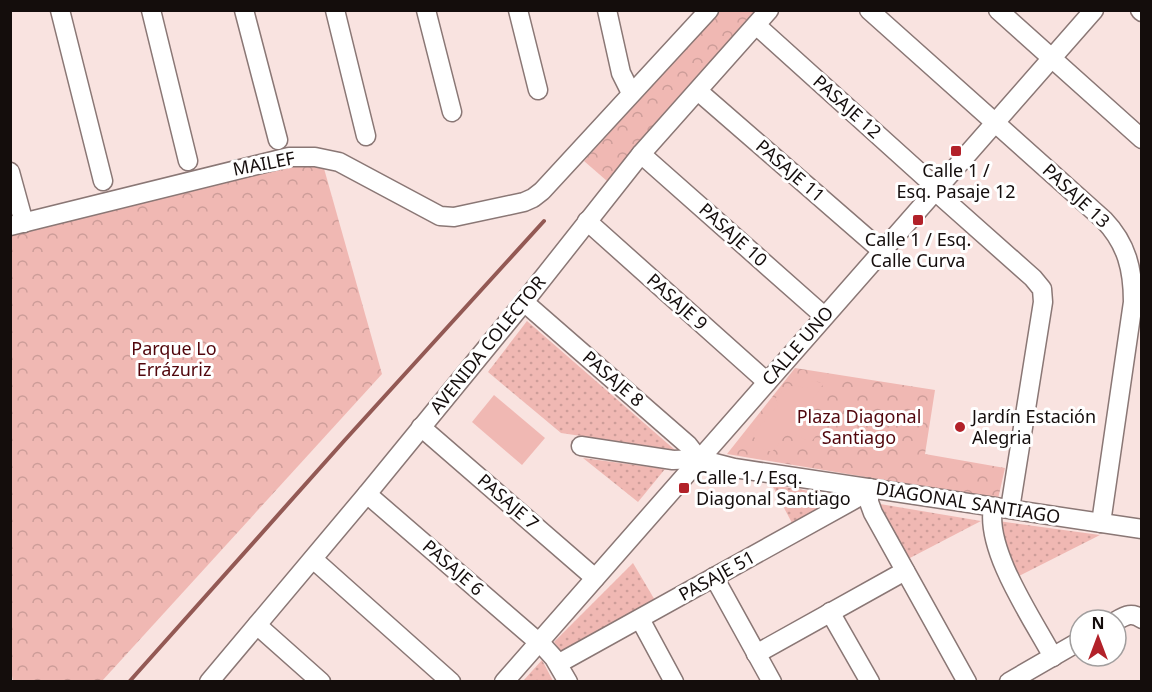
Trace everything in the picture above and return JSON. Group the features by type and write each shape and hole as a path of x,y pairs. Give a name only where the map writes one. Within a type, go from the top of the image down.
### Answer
{"street":[{"path":"60,10 103,181"},
{"path":"151,10 188,161"},
{"path":"244,10 278,140"},
{"path":"335,10 366,136"},
{"path":"426,10 452,112"},
{"path":"518,10 538,90"},
{"path":"607,10 621,73 631,93 705,12"},
{"name":"AVENIDA COLECTOR","path":"209,681 367,494 641,154 769,10"},
{"name":"PASAJE 13","path":"869,10 1104,219 1118,237 1128,259 1133,283 1131,321 1101,523"},
{"path":"998,10 1142,139"},
{"name":"CALLE UNO","path":"504,681 1094,10"},
{"name":"PASAJE 12","path":"756,25 929,181 935,191 1033,278 1042,289 1042,302 1002,508"},
{"name":"PASAJE 11","path":"698,91 882,251"},
{"name":"MAILEF","path":"17,224 289,157 315,157 339,162 433,213 447,217 524,202 542,191 631,93"},
{"name":"PASAJE 10","path":"641,154 824,316"},
{"path":"10,172 17,224"},
{"name":"PASAJE 9","path":"588,221 766,382"},
{"name":"PASAJE 8","path":"524,302 688,445 699,459"},
{"name":"PASAJE 7","path":"421,427 595,578"},
{"name":"DIAGONAL SANTIAGO","path":"581,446 673,460 699,459 734,468 1142,530"},
{"path":"869,488 869,502 873,513 967,681"},
{"name":"PASAJE 51","path":"563,661 855,499 869,488"},
{"name":"PASAJE 6","path":"367,494 538,642 554,658 568,681"},
{"path":"1002,508 992,522 999,554 1053,657"},
{"path":"313,559 451,681"},
{"path":"756,654 905,571"},
{"path":"714,577 772,681"},
{"path":"831,612 870,681"},
{"path":"1128,615 1136,615 1142,619"},
{"path":"640,619 674,681"},
{"path":"257,625 321,681"},
{"path":"1009,681 1068,648"}],"green space":[{"path":"720,11 756,11 607,181 584,161"},
{"name":"Parque Lo Errázuriz","path":"286,163 323,165 382,374 102,681 13,681 10,665 10,233"},
{"path":"527,321 675,450 561,433 488,372"},
{"name":"Plaza Diagonal Santiago","path":"795,368 935,390 925,454 1005,468 998,499 727,454"},
{"path":"811,381 824,383 800,418 818,433 811,442 788,432 772,452 757,447 757,440 752,435 779,404 775,399 783,390 787,391 791,386 810,388"},
{"path":"494,395 545,438 522,465 472,422"},
{"path":"583,458 665,469 638,502"},
{"path":"772,485 849,497 792,523"},
{"path":"880,504 981,521 908,559"},
{"path":"998,521 1100,535 1017,577"},
{"path":"633,563 656,602 566,658 554,642"},
{"path":"542,660 553,681 523,681"}],"waterway":[{"path":"129,682 544,221"}],"place":[{"name":"Calle 1 / Esq. Pasaje 12","path":"956,151"},
{"name":"Calle 1 / Esq. Calle Curva","path":"918,220"},
{"name":"Jardín Estación Alegria","path":"960,427"},
{"name":"Calle 1 / Esq. Diagonal Santiago","path":"684,488"}]}
